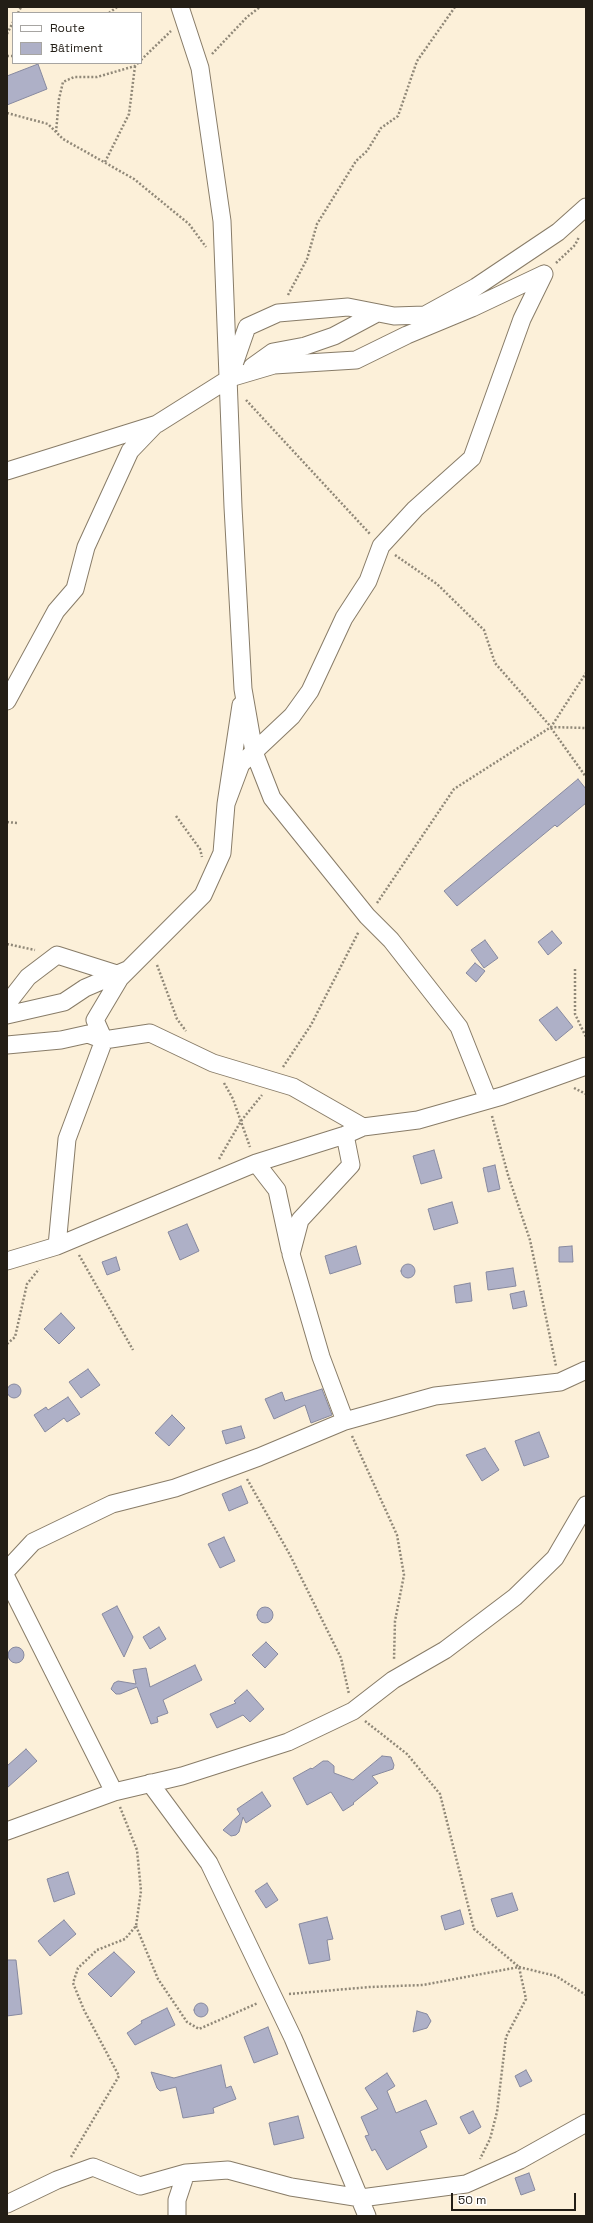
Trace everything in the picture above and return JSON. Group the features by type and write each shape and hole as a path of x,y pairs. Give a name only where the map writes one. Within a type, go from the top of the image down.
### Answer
{"street":[{"path":"182,13 200,68 222,221 224,272 233,378 243,688 254,752 272,798 367,916 391,940 459,1027 488,1100"},
{"path":"233,378 247,327 278,313 348,307 394,316 425,315 495,274 558,232 586,207"},
{"path":"233,378 274,365 356,360 407,335 472,308 544,274"},
{"path":"226,804 242,764 292,716 310,691 344,618 368,581 381,546 415,509 472,458 522,319 544,274"},
{"path":"7,471 157,424 273,352 305,346 334,336 377,313"},
{"path":"7,701 56,611 75,589 86,547 130,451 157,424"},
{"path":"64,1243 67,1139 104,1040 95,1020 124,971 203,896 222,853 226,804 243,688"},
{"path":"7,1004 28,977 57,955 124,971"},
{"path":"7,1015 64,1002 85,988 124,971"},
{"path":"7,1045 61,1040 88,1034 104,1040 150,1033 213,1063 293,1088 363,1127"},
{"path":"7,1261 64,1243 256,1162 345,1135 363,1127 418,1120 488,1100 586,1066"},
{"path":"291,1254 300,1220 351,1165 345,1135"},
{"path":"256,1162 277,1190 291,1254 321,1357 345,1421"},
{"path":"7,1570 32,1542 112,1504 175,1488 238,1465 345,1421 435,1396 560,1382 586,1370"},
{"path":"7,1831 114,1792 182,1776 288,1742 354,1711 393,1680 445,1650 514,1596 555,1558 586,1505"},
{"path":"7,1578 114,1792"},
{"path":"150,1783 209,1863 273,1996 361,2198 367,2216"},
{"path":"7,2204 57,2180 92,2167 140,2186 186,2173 228,2170 291,2187 361,2198 466,2184 520,2160 586,2123"},
{"path":"177,2216 177,2200 186,2173"}],"path":[{"path":"200,68 248,17 260,7"},
{"path":"278,313 307,259 317,224 356,162 367,151 381,128 398,116 417,61 455,7"},
{"path":"142,59 182,13"},
{"path":"7,34 12,24"},
{"path":"56,132 59,99 63,82 74,77 97,77 135,66 129,114 106,162"},
{"path":"7,113 48,124 63,139 134,179 189,224 224,272"},
{"path":"544,274 575,245 580,233"},
{"path":"233,378 381,546 437,584 484,630 495,663 551,727 586,777"},
{"path":"551,727 586,728"},
{"path":"176,816 200,849 203,863 211,877"},
{"path":"7,822 17,823"},
{"path":"7,944 57,955"},
{"path":"575,969 575,1014 586,1037"},
{"path":"488,1100 508,1175 530,1240 560,1382"},
{"path":"7,1344 15,1336 27,1284 64,1243 133,1350"},
{"path":"345,1421 397,1536 404,1575 395,1621 393,1680"},
{"path":"238,1465 290,1554 341,1658 354,1711 407,1754 440,1794 474,1929 519,1967 526,1999 506,2037 497,2112 490,2140 466,2184"},
{"path":"114,1792 137,1850 141,1892 136,1926 158,1979 187,2022 199,2029 273,1996 370,1987 423,1985 519,1967 556,1976 586,1995"},
{"path":"57,2180 119,2076 84,2010 73,1983 78,1968 97,1950 125,1939 136,1926"}],"building":[{"path":"38,64 47,89 7,105 7,76"},
{"path":"578,779 586,789 586,803 557,827 555,825 457,906 444,891"},
{"path":"552,931 562,943 548,955 538,942"},
{"path":"485,940 498,958 484,968 471,950"},
{"path":"475,963 485,971 476,982 466,973"},
{"path":"557,1007 573,1027 556,1041 539,1020"},
{"path":"434,1150 442,1178 421,1184 413,1156"},
{"path":"495,1165 500,1189 488,1192 483,1168"},
{"path":"452,1202 458,1223 434,1230 428,1209"},
{"path":"187,1224 199,1251 180,1260 168,1232"},
{"path":"356,1246 361,1264 330,1274 325,1256"},
{"path":"572,1246 573,1262 559,1262 559,1247"},
{"path":"116,1257 120,1270 107,1275 102,1262"},
{"path":"408,1264 413,1266 415,1271 413,1276 408,1278 403,1276 401,1271 403,1266"},
{"path":"513,1268 516,1286 488,1290 486,1272"},
{"path":"470,1283 472,1301 456,1303 454,1286"},
{"path":"524,1291 527,1306 513,1309 510,1294"},
{"path":"61,1313 75,1328 59,1344 44,1329"},
{"path":"88,1369 100,1385 81,1398 69,1382"},
{"path":"14,1384 19,1386 21,1391 19,1396 14,1398 9,1396 7,1391 9,1386"},
{"path":"322,1389 332,1415 311,1423 305,1405 274,1419 265,1399 282,1392 285,1401"},
{"path":"68,1397 80,1414 67,1422 64,1418 45,1432 34,1415 46,1407 48,1410"},
{"path":"172,1415 185,1428 169,1446 155,1433"},
{"path":"241,1426 245,1438 226,1444 222,1431"},
{"path":"539,1432 549,1457 524,1466 515,1441"},
{"path":"485,1448 499,1470 482,1481 466,1455"},
{"path":"241,1486 248,1503 229,1511 222,1494"},
{"path":"224,1537 235,1561 220,1568 208,1544"},
{"path":"117,1606 133,1637 124,1657 102,1614"},
{"path":"265,1607 271,1609 273,1615 271,1621 265,1623 259,1621 257,1615 259,1609"},
{"path":"159,1627 166,1639 150,1649 143,1637"},
{"path":"266,1642 278,1654 265,1668 252,1655"},
{"path":"16,1647 23,1652 24,1655 19,1662 16,1663 9,1658 8,1655 13,1648"},
{"path":"195,1665 202,1680 163,1700 168,1713 157,1717 158,1722 151,1724 137,1687 120,1694 116,1694 111,1689 114,1683 118,1681 136,1684 133,1670 146,1668 150,1687"},
{"path":"247,1690 264,1709 250,1722 243,1715 217,1728 210,1714 236,1703 234,1701"},
{"path":"26,1749 37,1761 7,1788 7,1766"},
{"path":"382,1756 391,1757 394,1765 393,1769 372,1776 378,1783 353,1803 354,1804 343,1811 331,1792 307,1805 293,1778 311,1768 312,1769 323,1761 328,1761 334,1766 334,1773 353,1780"},
{"path":"262,1792 271,1806 246,1823 243,1817 239,1832 236,1835 231,1836 223,1830 240,1814 237,1809"},
{"path":"68,1872 75,1894 54,1902 47,1879"},
{"path":"267,1883 278,1900 266,1908 255,1891"},
{"path":"512,1893 518,1910 497,1917 491,1899"},
{"path":"460,1910 464,1924 445,1930 441,1916"},
{"path":"327,1917 333,1939 327,1940 330,1960 309,1964 299,1924"},
{"path":"64,1920 76,1934 50,1956 38,1941"},
{"path":"114,1952 135,1972 111,1997 88,1974"},
{"path":"7,1960 16,1960 22,2014 7,2016"},
{"path":"201,2003 206,2005 208,2010 206,2015 201,2017 196,2015 194,2010 196,2005"},
{"path":"167,2008 175,2025 135,2045 127,2033 142,2023 141,2021"},
{"path":"417,2011 427,2014 431,2021 427,2028 413,2032"},
{"path":"268,2027 278,2054 254,2063 244,2037"},
{"path":"221,2065 226,2088 231,2086 236,2099 213,2108 214,2113 183,2118 176,2087 160,2091 157,2088 151,2072 174,2078"},
{"path":"526,2070 532,2081 520,2087 515,2076"},
{"path":"387,2073 395,2086 387,2091 396,2113 426,2100 437,2124 420,2131 427,2147 387,2170 375,2149 372,2151 365,2136 369,2135 361,2117 378,2109 365,2088"},
{"path":"473,2111 481,2127 469,2134 460,2117"},
{"path":"298,2116 304,2138 274,2145 269,2123"},
{"path":"529,2173 535,2190 521,2195 515,2178"}]}
